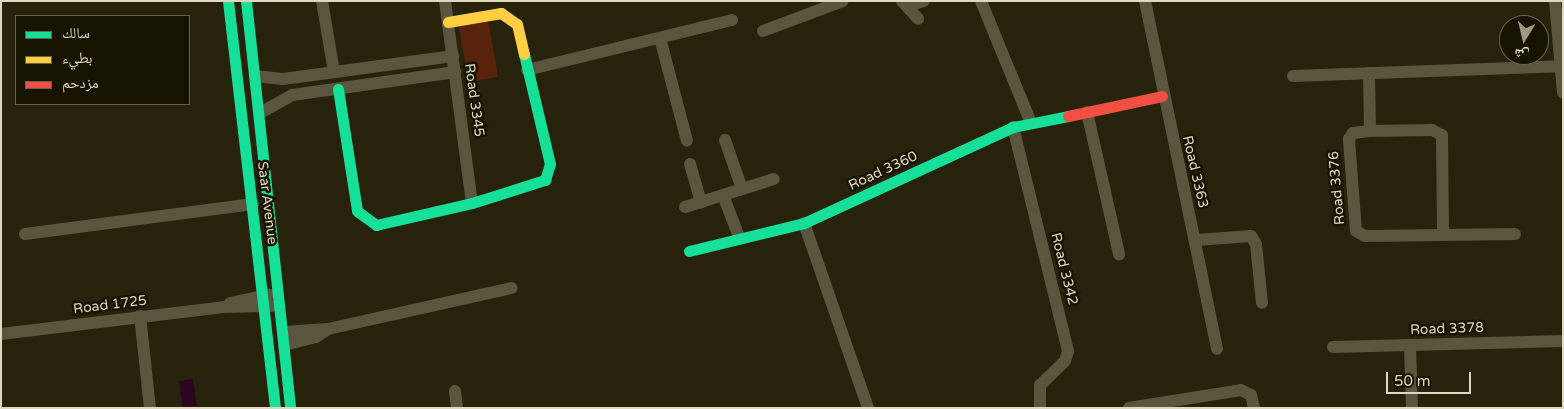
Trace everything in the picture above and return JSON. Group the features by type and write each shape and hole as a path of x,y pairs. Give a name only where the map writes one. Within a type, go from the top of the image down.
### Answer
{"street":[{"name":"Saar Avenue","path":"228,1 265,301 275,408"},
{"name":"Saar Avenue","path":"246,1 260,113 290,408"},
{"path":"322,1 354,199 366,220 388,224 538,183 550,172 516,24 508,14 495,13 448,22"},
{"name":"Road 3345","path":"445,1 472,202"},
{"path":"763,31 843,1"},
{"path":"902,1 918,19"},
{"path":"981,1 1031,123"},
{"name":"Road 3363","path":"1145,1 1162,96 1196,240 1217,349"},
{"path":"1558,6 1563,93"},
{"path":"527,70 732,20"},
{"path":"660,38 687,141"},
{"path":"254,76 284,79 453,56"},
{"path":"1293,76 1561,66"},
{"path":"260,113 288,96 455,72"},
{"path":"1369,73 1370,131"},
{"name":"Road 3360","path":"689,251 739,236 804,223 1013,127 1162,96"},
{"path":"1087,112 1120,254"},
{"name":"Road 3342","path":"1013,127 1068,351 1065,361 1040,385 1040,408"},
{"name":"Road 3376","path":"1443,236 1442,135 1432,130 1370,131 1353,134 1349,139 1356,231 1365,236 1443,236 1515,234"},
{"path":"725,140 742,189"},
{"path":"690,164 701,202"},
{"path":"685,207 774,179"},
{"path":"723,195 739,236"},
{"path":"25,234 252,204"},
{"path":"804,223 868,408"},
{"path":"1196,240 1251,236 1256,244 1262,303"},
{"path":"284,338 316,337 328,329 511,288"},
{"name":"Road 1725","path":"1,334 279,299"},
{"path":"140,316 150,408"},
{"name":"Road 3378","path":"1333,347 1563,340"},
{"path":"1410,345 1412,408"},
{"path":"1129,408 1241,390 1251,394 1254,408"},
{"path":"455,391 457,408"}],"shaded area":[{"path":"488,20 498,77 469,82 458,25"},
{"path":"193,379 197,406 183,408 179,381"}],"traffic: fast":[{"path":"228,1 275,408"},
{"path":"246,1 290,408"},
{"path":"338,89 357,211 376,225 472,203 545,180 550,164 524,54"},
{"path":"689,251 804,223 1013,127 1068,116"}],"traffic: slow":[{"path":"448,22 501,13 517,24 524,54"}],"traffic: jam":[{"path":"1068,116 1162,96"}]}
